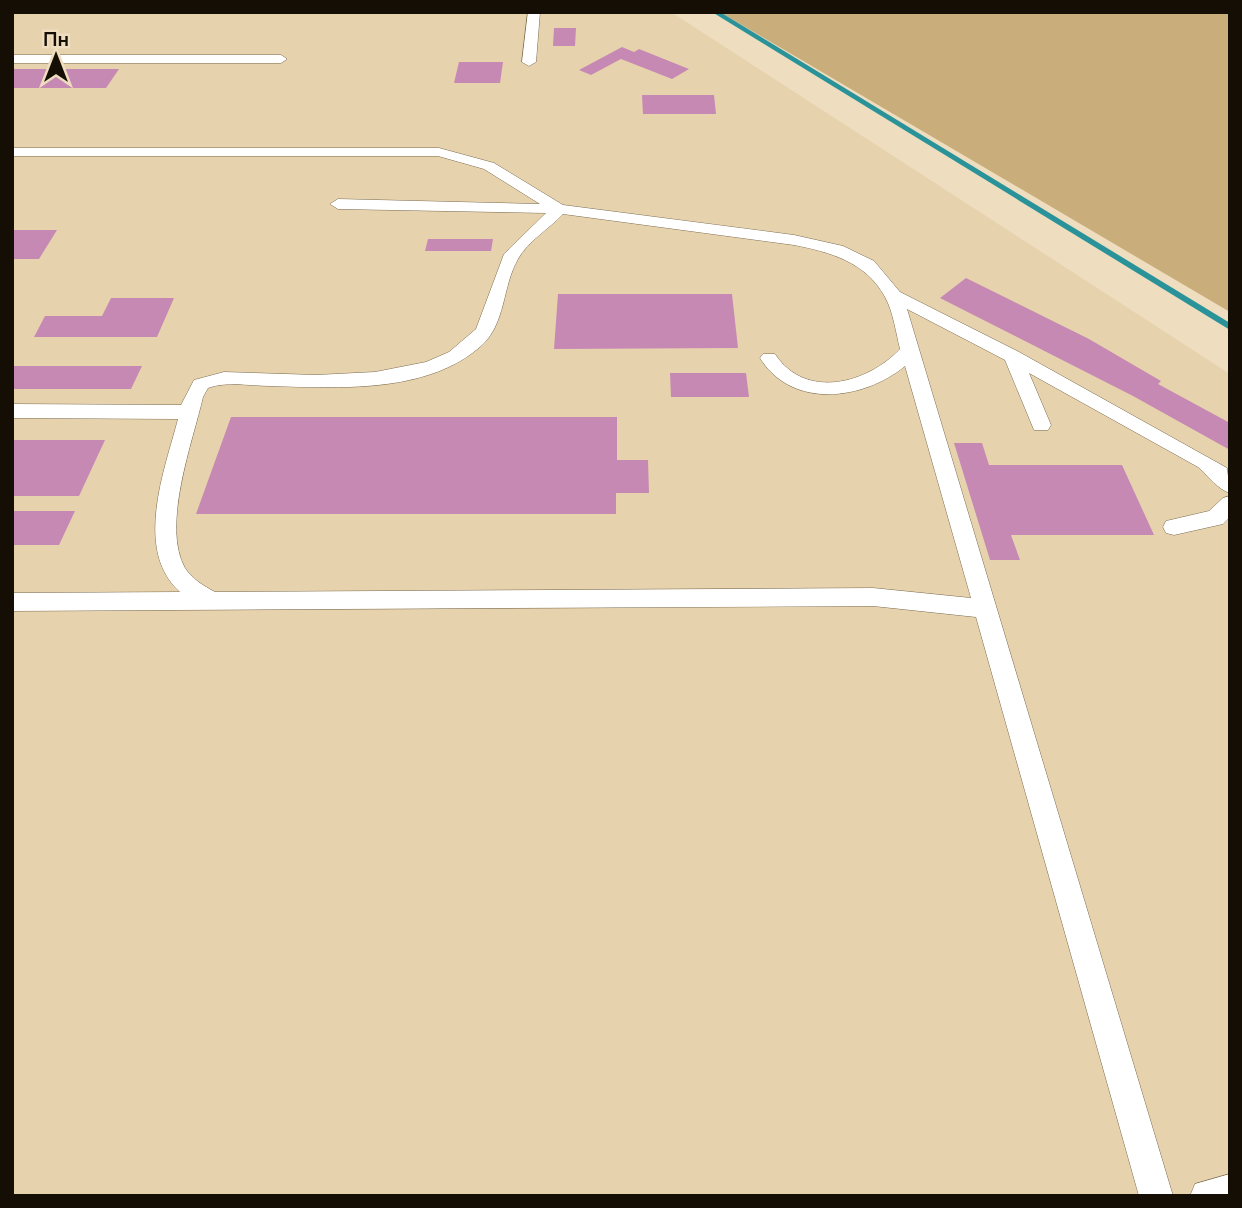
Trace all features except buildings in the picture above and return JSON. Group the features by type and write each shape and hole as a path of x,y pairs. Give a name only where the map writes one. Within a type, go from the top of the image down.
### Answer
{"lane":[{"path":"529,62 534,12"},
{"path":"12,59 281,59"},
{"path":"12,152 439,152 489,166 559,209"},
{"path":"338,204 559,209 794,240 837,249 868,265 894,296 1013,356 1205,462 1220,472 1230,486"},
{"path":"212,601 188,586 176,574 169,558 166,537 168,511 196,389 207,380 348,380 418,370 449,358 474,342 492,316 509,259 559,209"},
{"path":"894,296 1156,1196"},
{"path":"769,358 781,372 794,380 832,390 854,388 876,380 898,365 910,350"},
{"path":"1013,356 1041,425"},
{"path":"341,400 348,380"},
{"path":"12,411 190,412"},
{"path":"1174,527 1216,518 1230,504"},
{"path":"12,602 873,597 986,609"},
{"path":"1207,1196 1230,1191"}],"shaded area":[{"path":"12,12 671,12 1230,374 1230,1196 12,1196"},
{"path":"720,12 1230,12 1230,312"}],"waterway":[{"path":"715,12 1230,327"}]}
